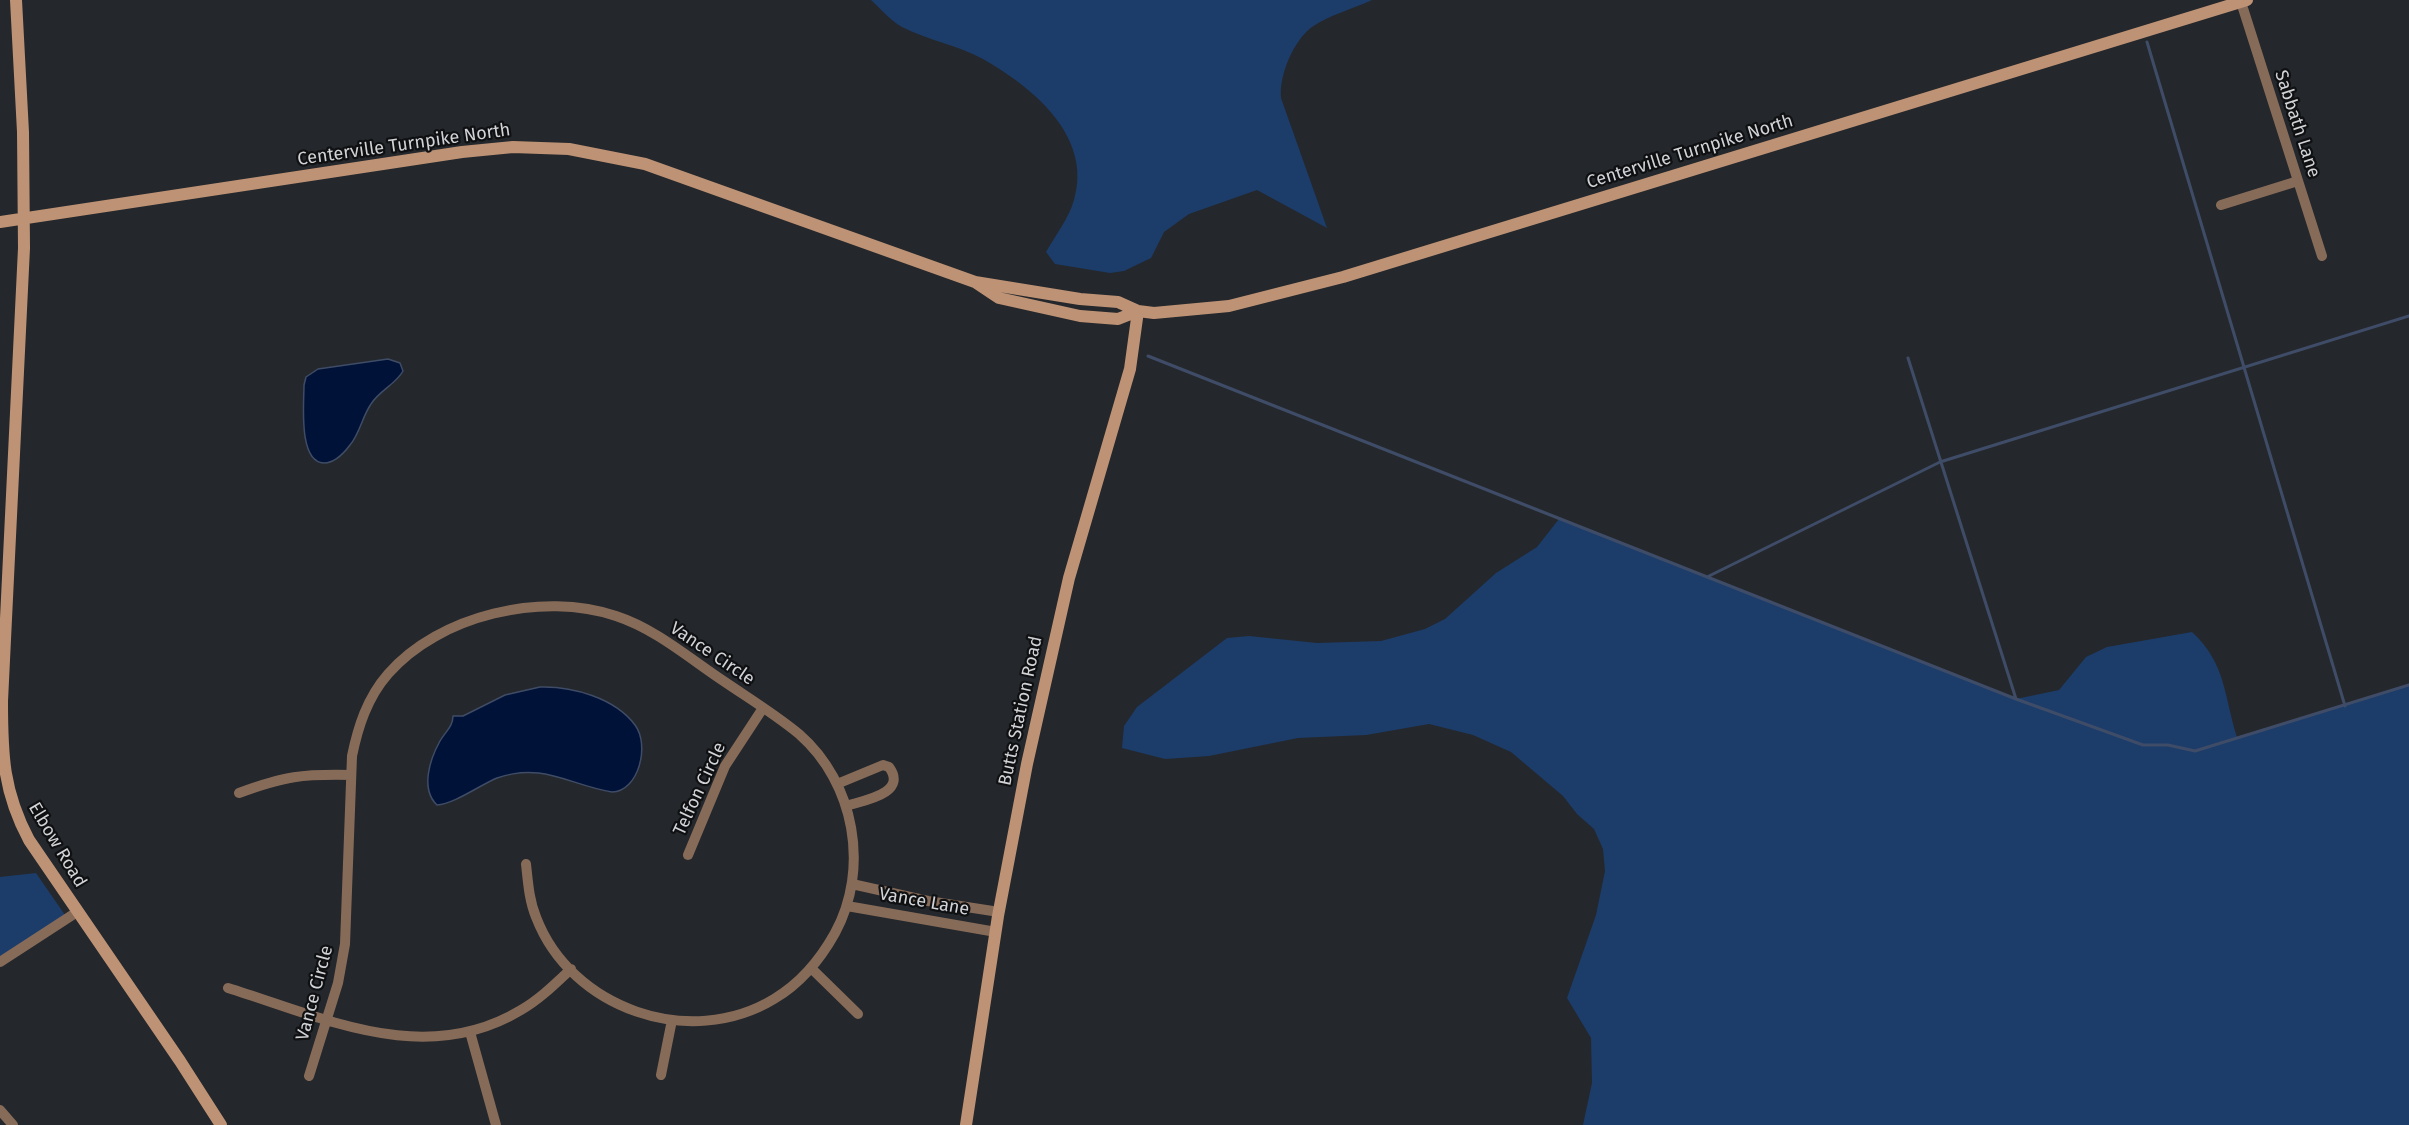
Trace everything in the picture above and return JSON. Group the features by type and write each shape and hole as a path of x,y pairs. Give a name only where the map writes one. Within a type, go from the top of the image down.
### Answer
{"main road":[{"name":"Elbow Road","path":"16,0 25,218 5,616 2,754 10,800 20,823 77,912 180,1060 221,1125"},
{"name":"Centerville Turnpike North","path":"975,282 999,298 1080,316 1118,319 1138,311 1199,310 1229,306 1343,277 2244,1"},
{"name":"Centerville Turnpike North","path":"0,222 462,152 513,147 569,149 609,155 684,176 975,282 1080,299 1118,302 1138,311"},
{"name":"Butts Station Road","path":"966,1125 999,912 1048,666 1090,501 1130,369 1138,311"}],"street":[{"name":"Sabbath Lane","path":"2244,1 2322,256"},
{"path":"2222,205 2298,181"},
{"name":"Vance Circle","path":"309,1076 327,1019 345,944 351,775 358,726 387,675 428,640 473,621 517,608 558,604 596,610 632,622 800,735 823,759 837,784 846,806 853,841 852,884 847,906 826,949 792,987 754,1009 712,1020 672,1020 639,1013 613,1002 584,984 547,940 537,920 530,899 526,864"},
{"name":"Telfon Circle","path":"688,855 725,766 763,708"},
{"path":"837,784 883,765 889,766 893,773 895,779 893,786 885,792 846,806"},
{"path":"239,793 278,778 303,774 351,775"},
{"name":"Vance Lane","path":"852,884 928,901 999,912"},
{"name":"Vance Lane","path":"847,906 996,932"},
{"path":"0,962 77,912"},
{"path":"811,968 858,1014"},
{"path":"228,988 390,1036 422,1038 470,1032 522,1010 571,969"},
{"path":"661,1075 672,1020"},
{"path":"470,1032 496,1125"},
{"path":"0,1110 13,1125"}],"shaded area":[{"path":"871,0 1372,0 1333,16 1305,33 1293,50 1282,80 1281,98 1327,228 1257,190 1189,214 1164,232 1151,258 1124,271 1110,273 1055,264 1046,252 1072,207 1078,177 1075,155 1054,116 1038,99 1002,70 973,54 902,27"},
{"path":"388,359 400,363 403,371 400,376 374,399 359,430 342,454 328,463 316,460 306,443 304,430 306,377 318,369"},
{"path":"1559,519 2016,699 2059,690 2086,657 2107,647 2192,632 2212,656 2218,668 2237,737 2409,685 2409,1125 1583,1125 1592,1083 1591,1038 1567,998 1596,915 1605,871 1603,849 1594,829 1577,814 1563,796 1511,752 1473,735 1429,724 1366,735 1298,738 1209,756 1165,759 1122,748 1124,726 1137,707 1227,638 1249,636 1317,643 1381,641 1425,629 1445,619 1496,573 1537,547"},
{"path":"540,687 579,691 605,701 635,725 642,744 641,755 635,776 629,784 621,790 612,792 556,776 528,772 497,778 459,798 437,805 429,791 428,774 436,748 450,726 453,716 463,716 505,695"},
{"path":"36,873 65,915 0,957 0,877"}],"waterway":[{"path":"2147,42 2345,706"},
{"path":"1709,576 1940,462 2409,316"},
{"path":"1148,356 2016,699 2143,745 2168,745 2195,751 2409,685"},
{"path":"1908,358 2016,699"}]}
